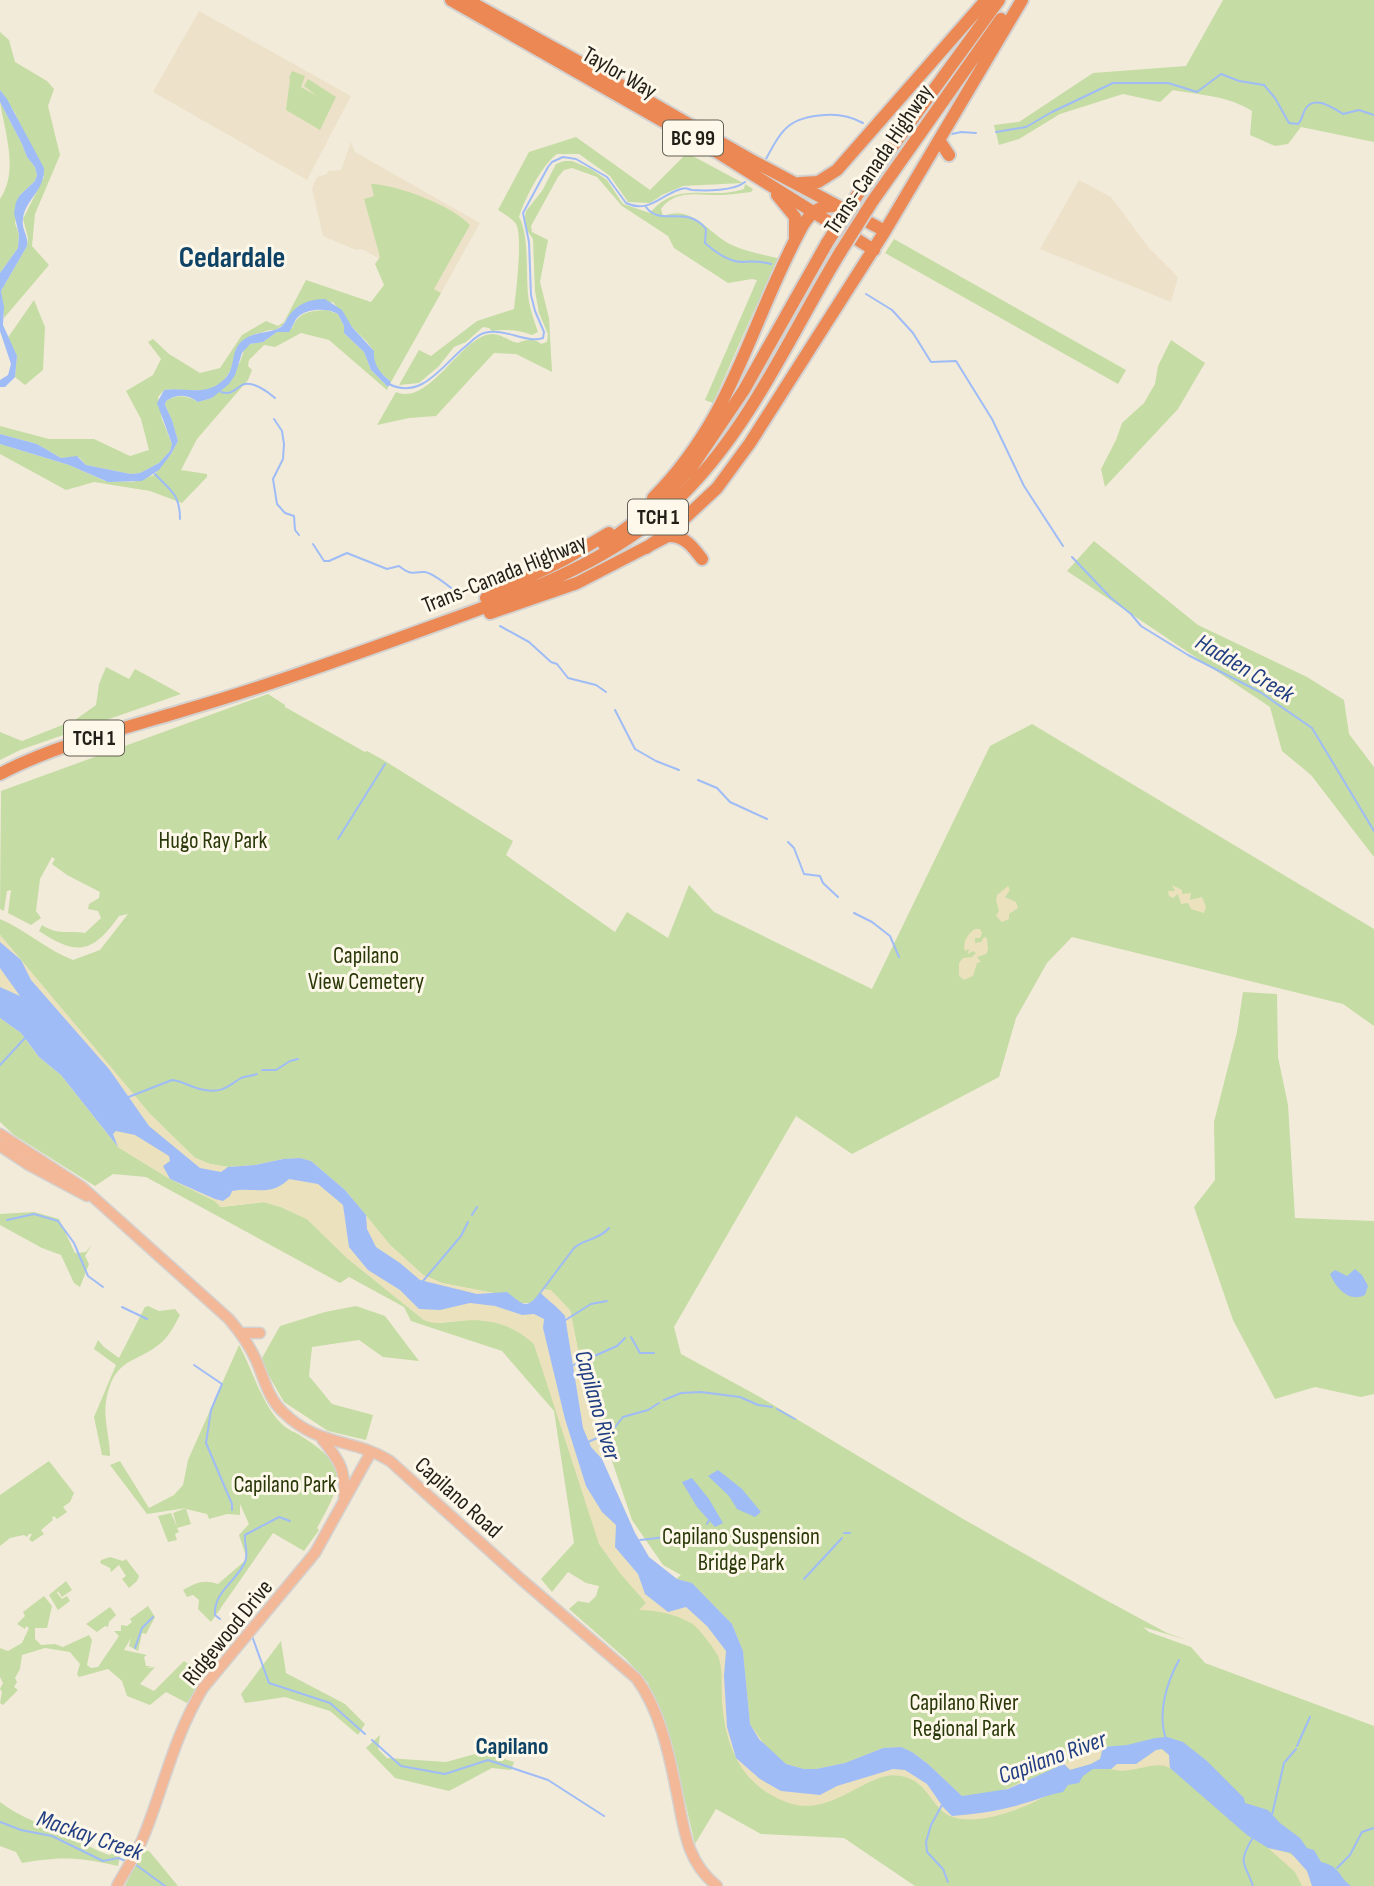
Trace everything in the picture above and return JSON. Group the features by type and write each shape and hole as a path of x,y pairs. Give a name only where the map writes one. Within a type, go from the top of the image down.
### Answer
{"highway":[{"name":"Taylor Way","path":"451,0 758,179 819,205 836,206 882,230"},
{"name":"Taylor Way","path":"467,0 793,181 819,205 827,221 874,250"},
{"path":"793,181 812,183 828,177 986,0"},
{"name":"Trans-Canada Highway","path":"0,765 54,743 274,674 486,598 587,555 622,533 667,496 692,467 728,415 858,194 999,0"},
{"name":"Trans-Canada Highway","path":"0,774 56,750 264,685 508,599 571,572 610,551 659,516 700,476 735,431 872,202 1014,0"},
{"path":"646,548 677,525 717,488 768,418 874,250 882,230 930,156 1022,0"},
{"path":"939,140 949,155"},
{"path":"486,598 602,538 634,515 668,482 705,434 724,401 794,243 853,151"},
{"path":"758,179 783,200 795,217 794,243"},
{"path":"365,650 553,593 597,574 668,536 677,536 690,545 702,559"}],"main road":[{"name":"Capilano Road","path":"0,1134 82,1186 213,1305 241,1333 271,1397 292,1420 322,1438 371,1452 393,1464 636,1678 651,1707 670,1761 684,1836 690,1852 702,1871 717,1886"},
{"name":"Capilano Road","path":"0,1146 29,1165 97,1201"},
{"path":"241,1333 260,1333"},
{"path":"322,1438 342,1466 345,1484 343,1504"},
{"name":"Ridgewood Drive","path":"119,1882 146,1831 180,1732 203,1688 315,1553 371,1452"}],"shaded area":[{"path":"199,11 351,96 307,180 153,92"},
{"path":"351,142 355,152 480,223 441,293 362,249 356,250 323,236 312,189 317,177 327,174 328,171 341,170"},
{"path":"1079,180 1111,197 1149,248 1178,277 1171,302 1040,249"}],"green space":[{"path":"1223,0 1374,0 1374,142 1301,127 1288,144 1275,146 1250,135 1252,111 1243,106 1214,97 1173,90 1160,102 1123,94 1060,114 1019,139 999,145 994,125 1019,122 1093,73 1186,66"},
{"path":"0,32 9,40 15,62 47,81 54,89 48,106 60,155 35,214 32,246 49,265 4,318 1,291 27,246 28,238 23,219 44,177 15,113 0,90"},
{"path":"292,71 305,76 301,87 317,96 304,86 308,79 336,97 320,130 286,110"},
{"path":"0,102 37,175 35,181 20,195 15,223 19,235 18,248 0,273 0,199 6,188 10,164"},
{"path":"576,137 650,190 687,153 743,183 683,186 650,203 628,202 610,176 579,154 557,154 535,182 519,217 526,243 529,299 538,332 532,335 512,330 492,331 483,327 466,342 454,347 439,366 419,383 399,385 419,350 431,356 477,321 514,309 518,231 516,224 498,210 529,152"},
{"path":"572,161 591,169 607,180 623,204 650,213 661,203 672,197 683,194 731,192 744,189 745,184 753,189 751,192 680,196 673,198 661,209 663,216 674,213 692,217 723,240 781,259 753,313 713,403 705,400 757,280 728,283 674,248 668,236 622,206 597,177 572,168 564,170 558,177 531,226 532,232 548,240 540,282 549,318 552,372 516,354 494,353 436,416 377,425 396,392 409,394 421,389 480,337 492,334 518,343 530,340 541,344 547,342 548,334 539,313 535,291 533,239 526,229 525,217 526,211 542,191 556,164"},
{"path":"371,184 424,197 470,225 434,289 441,293 391,382 378,370 373,350 333,302 288,317 283,325 275,330 250,336 244,341 225,379 218,385 198,391 164,390 158,397 162,419 172,444 170,451 159,463 140,473 131,474 86,465 79,457 61,458 37,444 0,434 0,426 49,439 94,439 130,456 149,450 141,419 126,391 153,375 161,359 148,342 153,339 169,354 200,373 220,368 242,335 266,321 278,326 284,322 306,280 371,302 384,285 375,264 380,257 364,199 374,196"},
{"path":"894,239 1126,370 1118,384 885,253"},
{"path":"34,300 45,327 43,370 25,385 15,377 17,356 7,339"},
{"path":"327,310 338,314 344,326 344,333 364,352 371,370 388,387 387,390 329,340 301,333 275,347 264,345 249,360 248,366 252,370 248,380 197,439 181,470 207,474 207,477 182,503 150,491 94,482 66,490 0,454 0,444 69,465 105,481 133,482 154,475 178,441 165,405 166,401 178,396 198,402 212,398 240,362 245,348 250,344 263,342 277,332 292,328 298,318 306,313"},
{"path":"1171,340 1205,363 1178,409 1105,487 1101,469 1122,423 1144,403 1155,384 1158,366"},
{"path":"1094,541 1198,625 1307,677 1344,700 1349,734 1374,767 1374,857 1311,775 1282,751 1270,707 1067,571"},
{"path":"106,667 129,679 135,669 181,694 20,750 0,760 0,732 22,741 75,720 96,705 99,684"},
{"path":"268,694 285,707 385,761 513,841 506,855 615,932 627,912 668,938 689,885 714,912 872,989 990,746 1032,724 1374,929 1374,1026 1343,1004 1072,937 1047,963 1016,1018 999,1077 852,1154 796,1116 674,1327 681,1354 760,1397 958,1516 1102,1598 1167,1633 1187,1640 1143,1627 1149,1632 1191,1647 1205,1663 1374,1726 1374,1886 915,1886 844,1838 761,1834 716,1809 695,1844 673,1750 648,1683 626,1659 569,1609 578,1601 589,1603 596,1596 599,1586 586,1583 568,1572 552,1592 541,1579 574,1543 554,1411 502,1351 411,1321 404,1307 349,1277 340,1283 146,1177 113,1174 95,1186 14,1135 0,1122 0,1018 21,1033 39,1057 61,1075 118,1147 170,1179 215,1201 221,1207 264,1202 307,1219 347,1258 424,1320 440,1323 478,1319 519,1330 534,1344 551,1393 646,1603 681,1575 663,1565 632,1520 578,1350 570,1310 537,1297 531,1303 519,1303 507,1292 498,1294 442,1283 423,1275 390,1245 346,1191 311,1161 283,1159 228,1167 195,1158 150,1114 0,935 0,919 73,960 100,950 128,914 119,916 100,938 83,947 64,945 39,931 42,925 58,932 85,933 101,918 98,911 88,909 89,904 99,898 100,892 67,875 52,864 55,859 52,857 40,879 36,911 41,918 31,925 8,913 11,890 7,891 4,911 0,909 1,791"},
{"path":"1243,992 1277,994 1278,1057 1288,1105 1295,1218 1374,1221 1374,1394 1361,1397 1315,1387 1275,1399 1233,1320 1194,1207 1215,1180 1214,1122 1237,1032"},
{"path":"34,1212 59,1219 75,1253 86,1252 92,1244 85,1256 89,1264 80,1287 74,1283 61,1255 42,1248 0,1225 0,1214"},
{"path":"356,1306 385,1316 419,1361 383,1357 359,1340 312,1347 309,1376 332,1404 373,1415 366,1440 328,1431 284,1402 265,1369 262,1358 280,1326"},
{"path":"145,1307 159,1311 175,1309 180,1315 162,1342 128,1362 116,1374 106,1404 110,1456 102,1455 94,1417 116,1365 94,1349 98,1340 119,1358"},
{"name":"Capilano Park","path":"239,1345 276,1418 328,1457 337,1476 336,1486 317,1528 319,1530 304,1551 273,1533 211,1622 198,1609 199,1600 193,1595 187,1597 183,1590 200,1582 218,1584 247,1559 239,1535 249,1524 240,1504 240,1515 227,1514 209,1519 207,1514 186,1509 191,1524 177,1528 177,1540 168,1542 158,1516 171,1513 177,1527 173,1513 186,1508 147,1514 110,1465 120,1461 149,1508 174,1495 183,1485 188,1460"},
{"path":"49,1461 74,1493 70,1502 63,1507 67,1512 57,1519 54,1516 41,1530 44,1534 32,1542 29,1539 32,1534 29,1534 27,1537 24,1535 10,1538 0,1546 0,1495"},
{"path":"110,1557 123,1561 126,1559 139,1576 129,1588 122,1579 126,1576 119,1565 111,1572 110,1568 100,1563"},
{"path":"66,1581 72,1590 62,1597 58,1591 57,1593 62,1599 67,1596 70,1601 58,1610 49,1595"},
{"path":"44,1596 52,1606 47,1628 35,1628 35,1639 41,1645 55,1644 63,1647 89,1635 92,1640 87,1665 91,1668 98,1667 119,1636 114,1631 121,1631 121,1625 127,1626 132,1622 130,1619 148,1606 155,1617 146,1634 142,1633 138,1651 129,1646 131,1638 124,1650 147,1655 144,1657 146,1666 151,1666 147,1668 155,1667 140,1684 154,1691 184,1661 205,1675 187,1703 166,1692 150,1705 127,1696 122,1681 108,1669 79,1677 77,1674 80,1664 70,1652 45,1648 22,1655 20,1669 15,1678 17,1682 14,1687 18,1690 3,1705 0,1703 3,1683 0,1677 0,1648 8,1651 22,1643 29,1628 26,1626 25,1629 17,1624 25,1616 23,1612"},
{"path":"110,1607 116,1615 108,1627 105,1626 97,1632 86,1624"},
{"path":"281,1641 286,1673 345,1704 365,1724 358,1735 330,1711 285,1697 245,1703 241,1694"},
{"path":"380,1735 378,1749 387,1758 446,1762 482,1752 514,1762 511,1770 492,1768 449,1791 395,1778 366,1748"},
{"path":"0,1802 25,1817 104,1853 109,1855 121,1851 118,1866 70,1859 22,1863 16,1852 0,1846"},
{"path":"146,1850 178,1886 125,1886 139,1857"}],"sand":[{"path":"1172,885 1182,890 1182,894 1191,893 1190,900 1202,897 1206,907 1204,913 1191,909 1188,903 1181,904 1178,894 1173,898 1169,896 1168,891 1175,891"},
{"path":"1008,886 1010,890 1005,897 1016,902 1018,908 1009,914 1009,919 1002,922 996,916 999,911 996,900 997,895"},
{"path":"975,929 980,929 982,933 980,938 975,938 975,943 987,938 988,950 986,954 977,957 981,962 977,963 973,976 964,980 959,976 959,963 963,958 972,957 976,953 973,951 968,954 969,949 965,951 964,948 966,939"},
{"path":"0,935 150,1114 195,1158 228,1167 283,1159 300,1158 311,1161 346,1191 390,1245 423,1275 442,1283 498,1294 496,1306 521,1315 542,1293 542,1289 551,1290 570,1310 578,1350 610,1455 602,1460 635,1533 649,1557 677,1579 692,1583 732,1624 743,1651 750,1724 770,1752 786,1764 816,1769 845,1763 883,1748 901,1747 928,1764 962,1796 993,1793 1022,1781 1044,1797 1007,1813 962,1819 950,1816 940,1809 919,1785 901,1776 888,1776 834,1800 803,1806 770,1795 757,1785 738,1762 727,1733 721,1669 715,1652 698,1629 689,1622 665,1613 639,1610 646,1603 599,1544 534,1344 516,1331 488,1321 428,1322 347,1258 307,1219 264,1202 221,1207 215,1201 170,1179 118,1147 61,1075 39,1057 21,1033 0,1018"},
{"path":"1090,1747 1103,1747 1100,1759 1070,1770 1064,1764"},
{"path":"1162,1749 1169,1755 1170,1768 1157,1765 1127,1771 1111,1769 1116,1764 1136,1764 1156,1750"},
{"path":"1268,1848 1297,1858 1310,1877 1312,1886 1302,1886 1295,1872"}],"water":[{"path":"0,90 44,168 41,183 25,212 23,223 27,246 1,291 3,325 17,356 15,377 5,387 0,387 0,380 8,375 11,364 0,331 0,273 18,248 19,235 14,213 16,202 35,181 37,175 0,102"},
{"path":"325,299 342,310 352,327 374,351 378,368 391,382 388,387 371,370 364,352 344,333 344,326 338,314 318,310 298,317 289,332 277,332 263,342 250,344 242,353 229,384 212,398 198,402 190,397 178,396 166,401 165,405 178,441 159,470 142,481 108,482 69,465 0,444 0,434 37,444 61,458 77,456 86,465 131,474 140,473 159,463 170,451 172,444 157,403 164,390 204,390 217,385 231,370 236,349 243,340 279,328 295,309 304,303"},
{"path":"0,942 21,960 31,980 109,1069 149,1126 200,1168 221,1172 228,1167 283,1159 300,1158 311,1161 345,1190 366,1215 367,1229 376,1247 420,1280 477,1294 507,1292 524,1304 531,1302 540,1292 562,1312 565,1316 583,1428 591,1447 602,1459 635,1533 649,1557 677,1579 692,1583 732,1624 743,1651 750,1724 759,1739 786,1764 816,1769 845,1763 883,1748 901,1747 928,1764 962,1796 1008,1789 1064,1764 1070,1770 1091,1764 1100,1759 1103,1747 1167,1737 1183,1742 1207,1761 1244,1798 1245,1803 1268,1810 1300,1838 1307,1848 1314,1850 1321,1862 1336,1869 1351,1886 1312,1886 1307,1871 1291,1853 1268,1848 1247,1835 1170,1768 1169,1755 1162,1749 1156,1750 1136,1764 1117,1764 1111,1769 1093,1769 1083,1776 1079,1783 1068,1785 1063,1792 999,1810 952,1816 927,1784 905,1770 893,1769 837,1786 820,1795 781,1791 760,1779 736,1758 727,1727 724,1676 726,1651 707,1626 686,1607 668,1612 645,1594 638,1574 615,1547 616,1525 602,1512 586,1486 565,1419 543,1328 544,1319 534,1314 522,1315 495,1306 470,1303 440,1310 419,1309 400,1290 368,1270 349,1247 343,1205 318,1184 289,1179 268,1190 232,1191 223,1201 170,1179 163,1166 170,1161 169,1156 135,1135 116,1131 113,1134 118,1147 61,1075 39,1057 21,1033 0,1018 0,987 20,996 0,968"},
{"path":"1355,1269 1368,1286 1365,1295 1359,1297 1344,1293 1330,1274 1335,1270 1347,1276"},
{"path":"718,1470 742,1489 761,1512 755,1517 737,1509 729,1496 708,1476"},
{"path":"692,1478 723,1523 715,1527 697,1507 682,1482"}],"waterway":[{"path":"996,132 1026,127 1113,83 1168,83 1197,92 1221,74 1239,81 1264,85 1289,123 1298,124 1306,108 1314,103 1324,104 1343,114 1359,110 1374,115"},
{"path":"766,159 782,132 803,119 835,115 863,123"},
{"path":"952,134 976,133"},
{"path":"389,384 401,388 422,384 484,333 499,332 530,339 543,338 544,332 531,295 529,242 523,213 552,162 563,157 576,159 607,177 626,203 634,206 648,205 683,188 720,190 745,182"},
{"name":"Hadden Creek","path":"646,207 658,215 682,216 698,222 706,229 705,243 727,258 737,262 771,264"},
{"name":"Hadden Creek","path":"866,294 892,310 913,333 931,362 956,361 992,419 1024,486 1063,546"},
{"path":"221,392 231,392 242,385 250,384 260,387 275,398"},
{"path":"274,419 282,431 284,444 283,459 273,479 277,504 285,513 294,516 295,530 299,535"},
{"path":"155,474 176,498 180,519"},
{"path":"313,544 324,561 347,553 387,569 399,566 410,572 429,573 459,595"},
{"name":"Hadden Creek","path":"1072,557 1141,626 1188,655 1260,692 1312,728 1374,831"},
{"path":"500,626 529,642 551,662 557,664 568,678 596,685 606,692"},
{"path":"615,710 635,749 679,770"},
{"path":"338,839 385,764"},
{"path":"698,780 717,788 730,802 767,819"},
{"path":"788,842 794,848 804,874 820,876 823,883 838,897"},
{"path":"854,913 872,922 890,936 899,957"},
{"path":"0,1065 25,1038"},
{"path":"262,1070 276,1070 298,1059"},
{"path":"126,1098 172,1080 216,1091 241,1078 257,1074"},
{"path":"472,1215 477,1207"},
{"path":"7,1220 34,1214 58,1221 74,1243 88,1276 103,1287"},
{"path":"423,1281 461,1236 468,1222"},
{"path":"541,1292 574,1248 601,1235 609,1228"},
{"path":"564,1321 591,1304 607,1301"},
{"path":"122,1307 147,1319"},
{"path":"631,1337 640,1353 654,1353"},
{"name":"Capilano River","path":"574,1365 617,1346 625,1338"},
{"path":"194,1365 222,1384 211,1410 206,1443 232,1504 232,1510"},
{"path":"664,1400 681,1393 701,1392 740,1397 758,1405 772,1407"},
{"name":"Capilano River","path":"588,1442 611,1432 623,1417 648,1410 659,1403"},
{"path":"777,1409 795,1419"},
{"path":"220,1619 215,1615 215,1607 245,1562 245,1535 279,1517 290,1521"},
{"path":"707,1524 709,1520"},
{"path":"640,1540 701,1533 703,1530"},
{"path":"844,1533 850,1533"},
{"path":"804,1579 842,1538"},
{"path":"135,1648 142,1628 153,1617"},
{"path":"252,1636 269,1683 330,1703 365,1734"},
{"path":"1166,1739 1163,1708 1179,1660"},
{"path":"1297,1746 1310,1717"},
{"path":"372,1740 401,1766 445,1774 488,1760 548,1780 604,1816"},
{"path":"1272,1815 1284,1763 1296,1749"},
{"path":"942,1805 931,1825 926,1842 927,1852 943,1869 948,1882"},
{"name":"Mackay Creek","path":"0,1822 21,1830 52,1836 103,1861 118,1858 126,1861"},
{"path":"1337,1868 1350,1855 1362,1832 1374,1828"},
{"path":"1252,1839 1244,1863 1253,1886"},
{"name":"Mackay Creek","path":"135,1864 165,1886"}],"district":[{"name":"Cedardale","path":"232,257"},
{"name":"Capilano","path":"512,1746"}],"park label":[{"name":"Hugo Ray Park","path":"213,840"},
{"name":"Capilano View Cemetery","path":"366,968"},
{"name":"Capilano Suspension Bridge Park","path":"741,1549"},
{"name":"Capilano River Regional Park","path":"964,1715"}]}
